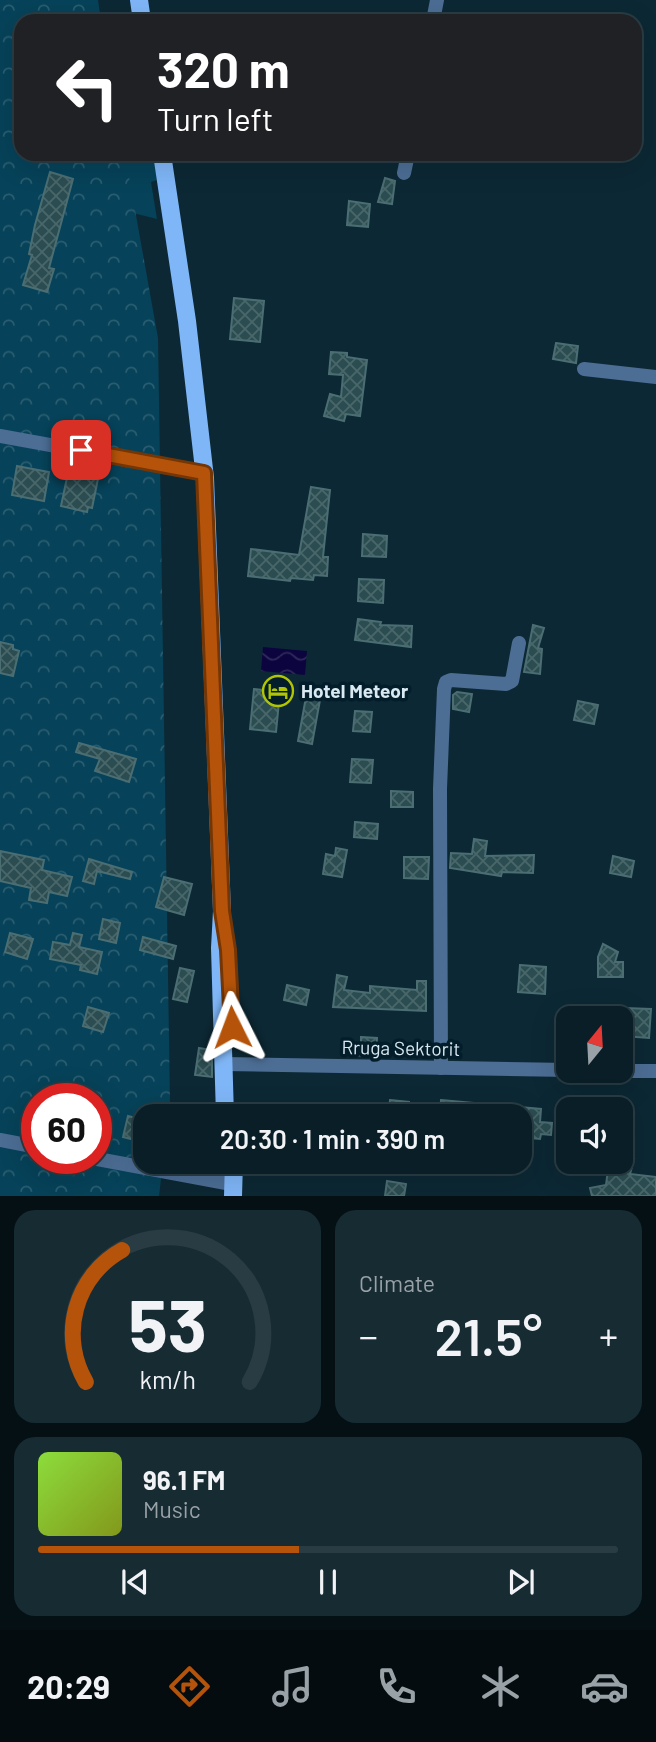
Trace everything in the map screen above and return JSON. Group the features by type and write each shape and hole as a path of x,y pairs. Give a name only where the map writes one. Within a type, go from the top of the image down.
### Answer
{"main road":[{"path":"163,161 187,321 204,473 222,911 228,950 226,1104"},
{"path":"228,1064 233,1104"},
{"path":"227,1174 228,1192"},
{"path":"228,1192 232,1174"}],"street":[{"path":"404,173 407,161"},
{"path":"584,369 656,377"},
{"path":"0,436 204,473"},
{"path":"441,1068 440,789 444,689 446,682 451,680 506,684 512,681 519,643"},
{"name":"Rruga Sektorit","path":"228,1064 556,1070"},
{"path":"634,1071 656,1071"},
{"path":"0,1140 21,1144"},
{"path":"112,1163 228,1192"}],"green space":[{"path":"0,0 98,0 100,14 14,14 14,161 126,161 158,338 170,1104 133,1104 133,1174 162,1174 159,1196 0,1196"},
{"path":"0,132 14,147 14,161 154,161 157,180 151,182 157,219 93,203 31,197"}],"water":[{"path":"263,647 307,651 305,675 261,671"}],"building":[{"path":"50,172 73,179 49,268 54,269 47,292 23,285 32,255 29,254 35,225"},
{"path":"385,178 395,181 392,204 378,202"},
{"path":"349,201 370,204 368,227 347,225"},
{"path":"234,298 264,301 260,342 230,339"},
{"path":"556,343 578,346 576,363 553,359"},
{"path":"331,352 347,353 347,357 367,360 360,416 346,414 344,421 324,416 330,394 341,397 343,375 329,374"},
{"path":"71,459 101,464 92,508 88,507 87,512 61,506"},
{"path":"17,466 49,472 44,501 12,495"},
{"path":"311,487 330,490 323,557 328,557 327,576 314,575 313,580 291,578 290,581 248,576 251,549 299,555"},
{"path":"363,534 387,536 386,557 362,556"},
{"path":"359,579 384,580 383,603 358,601"},
{"path":"358,619 381,622 380,625 412,626 411,647 355,640"},
{"path":"533,625 544,628 538,648 542,649 540,674 524,672"},
{"path":"0,642 13,645 13,649 19,651 13,676 0,673"},
{"path":"308,686 322,689 312,744 298,741"},
{"path":"254,689 280,692 276,732 250,729"},
{"path":"457,692 472,694 469,712 453,709 453,695"},
{"path":"578,701 598,705 594,724 574,720"},
{"path":"355,711 372,712 370,732 353,731"},
{"path":"79,743 136,759 129,782 95,771 100,759 76,752"},
{"path":"352,759 373,760 371,783 350,782"},
{"path":"391,791 413,792 413,807 391,807"},
{"path":"355,822 378,824 377,839 354,837"},
{"path":"474,839 487,841 485,856 534,855 533,873 502,872 501,876 450,868 451,853 472,854"},
{"path":"336,848 347,850 342,877 323,874 326,854 335,856"},
{"path":"0,851 44,860 42,870 72,877 67,896 49,892 47,903 29,900 31,888 0,881"},
{"path":"613,856 634,861 631,877 610,873"},
{"path":"404,857 429,857 428,879 404,878"},
{"path":"89,859 132,872 130,879 97,871 94,884 83,881"},
{"path":"164,877 192,884 184,915 156,907"},
{"path":"103,919 120,923 116,943 99,939"},
{"path":"10,933 33,939 27,959 5,952"},
{"path":"73,933 82,935 79,947 102,952 97,974 80,970 81,965 50,959 53,942 70,945"},
{"path":"143,937 176,946 173,959 140,950"},
{"path":"603,944 618,952 615,962 623,962 623,977 598,977 598,957"},
{"path":"520,965 546,967 545,994 518,992"},
{"path":"180,968 194,971 187,1002 173,999"},
{"path":"337,975 347,977 344,990 370,993 370,986 417,990 417,981 426,981 426,1011 333,1007"},
{"path":"287,985 309,990 306,1005 284,1000"},
{"path":"88,1007 109,1013 103,1032 83,1026"},
{"path":"634,1008 651,1009 649,1038 634,1037"},
{"path":"361,1037 377,1038 376,1057 343,1054 344,1043 361,1045"},
{"path":"199,1048 212,1050 212,1077 195,1075"},
{"path":"390,1100 409,1102 409,1104 390,1104"},
{"path":"441,1100 485,1104 441,1104"},
{"path":"532,1108 541,1109 540,1122 552,1123 551,1135 541,1134 540,1139 532,1138"},
{"path":"128,1116 133,1117 133,1140 123,1137"},
{"path":"607,1174 656,1177 656,1196 592,1196 590,1188 606,1185"},
{"path":"387,1181 406,1184 404,1196 385,1196"}],"place":[{"name":"Hotel Meteor","path":"278,691"}],"route":[{"path":"81,450 204,473 222,911 228,950 232,1027"}]}
